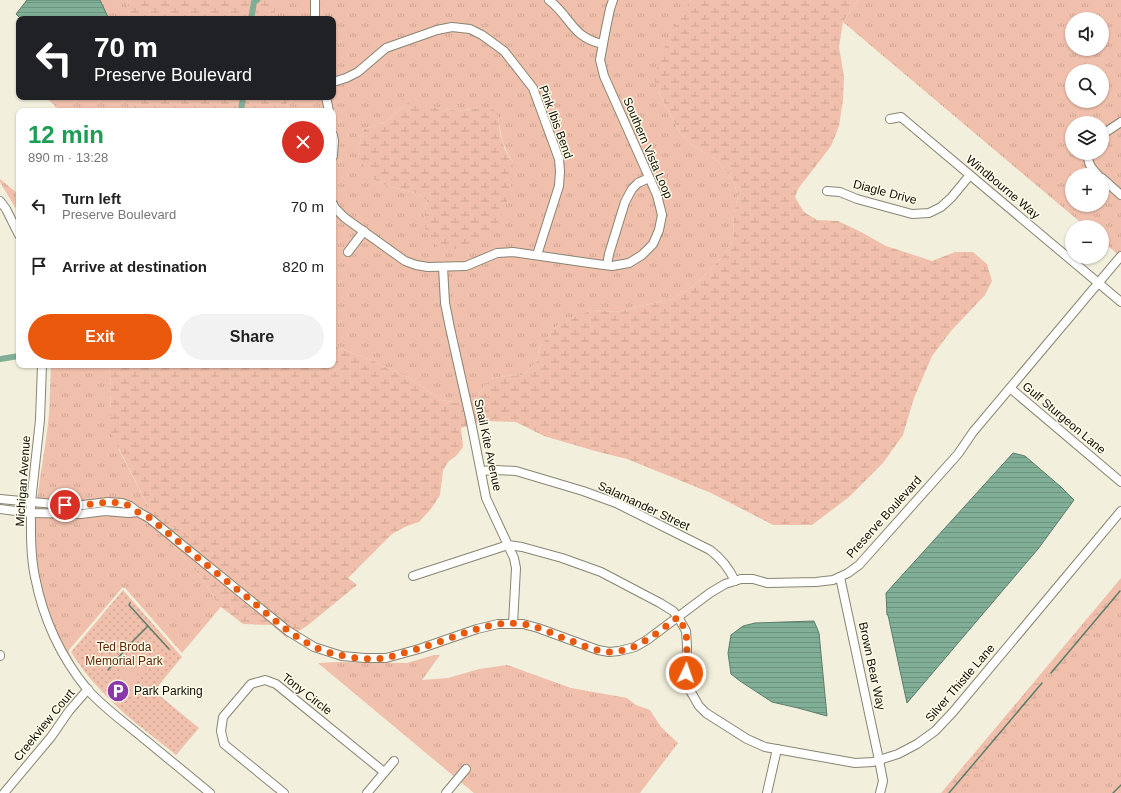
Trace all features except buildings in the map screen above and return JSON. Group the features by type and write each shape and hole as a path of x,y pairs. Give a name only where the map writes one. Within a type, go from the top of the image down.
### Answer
{"street":[{"path":"314,16 315,0"},
{"path":"549,0 584,38 603,44"},
{"name":"Southern Vista Loop","path":"336,209 345,218 405,260 416,265 428,267 466,266 497,253 513,252 612,266 629,263 642,255 653,244 659,230 662,215 657,195 604,76 600,60 613,0"},
{"name":"Pink Ibis Bend","path":"336,81 358,72 386,48 437,30 452,27 470,29 482,35 504,50 533,88 559,159 559,186 536,255"},
{"name":"Windbourne Way","path":"890,119 901,117 1098,283"},
{"path":"1109,130 1121,122"},
{"name":"Diagle Drive","path":"827,191 840,192 858,200 912,214 929,213 941,207 952,198 970,175"},
{"path":"607,265 625,202 632,189 638,183 649,178"},
{"path":"1109,184 1121,195"},
{"path":"0,201 6,209 16,229"},
{"path":"348,252 364,231"},
{"name":"Preserve Boulevard","path":"0,499 65,505 83,505 108,502 122,503 130,506 150,518 288,631 314,647 342,656 386,658 419,649 477,629 498,624 524,624 598,650 609,652 619,651 635,647 647,640 710,593 725,584 742,579 753,579 767,582 816,582 833,580 848,573 863,560 958,454 1010,388 1121,256"},
{"name":"Snail Kite Avenue","path":"443,267 445,303 486,498 514,558 516,568 513,624"},
{"path":"1098,283 1121,302"},
{"name":"Michigan Avenue","path":"42,368 40,420 31,502 32,556 34,576 50,627 62,652 88,690 107,708 210,793"},
{"name":"Gulf Sturgeon Lane","path":"1010,388 1121,482"},
{"name":"Salamander Street","path":"481,471 516,471 583,491 616,503 710,550 719,557 730,570 735,581"},
{"path":"0,509 31,513 81,514 105,511 129,513 138,512"},
{"name":"Silver Thistle Lane","path":"678,617 686,631 686,673 688,687 699,706 706,713 747,739 765,747 855,763 873,762 898,754 917,744 935,731 953,712 1121,511"},
{"path":"413,576 508,545 522,547 562,558 601,572 660,603 673,611 678,617"},
{"name":"Brown Bear Way","path":"840,577 883,781 880,793"},
{"name":"Tony Circle","path":"284,793 224,744 221,731 223,717 251,684 265,680 276,684 384,772"},
{"name":"Creekview Court","path":"4,793 51,737 68,712 88,690"},
{"path":"767,793 777,749"},
{"path":"367,793 394,761"},
{"path":"446,793 466,769"}],"green space":[{"path":"100,0 127,0 129,16 108,16"},
{"path":"127,0 275,0 275,16 129,16"},
{"path":"275,0 691,0 658,92 680,133 692,145 719,162 734,182 738,197 734,213 733,240 724,255 701,279 688,290 672,299 615,312 592,310 558,325 540,346 536,362 523,375 490,379 476,397 464,404 441,400 408,377 369,359 341,349 336,345 336,108 288,108 287,100 336,100 336,16 275,16","holes":["404,105 460,111 478,108 498,117 504,145 513,162 429,237 425,220 427,201 419,194 388,186 374,180 362,162 358,148 364,129 385,122 397,113"]},
{"path":"691,0 858,0 843,22 839,47 844,77 843,100 839,126 831,146 798,189 795,197 804,212 817,220 838,221 886,246 932,261 955,252 973,252 987,264 992,281 985,295 951,331 932,356 914,398 903,435 883,463 849,497 812,525 773,525 711,493 627,459 544,436 516,422 485,421 461,428 463,447 457,455 449,461 443,470 440,495 431,509 419,522 407,526 392,534 348,578 357,585 307,626 287,638 272,625 243,624 221,607 220,608 204,581 174,547 148,506 111,433 111,387 109,368 336,368 336,345 341,349 369,359 408,377 441,400 464,404 476,397 490,379 523,375 536,362 540,346 558,325 592,310 615,312 672,299 688,290 724,255 733,240 734,213 738,197 734,182 719,162 692,145 680,133 658,92 654,77 661,55 674,27"},
{"path":"858,0 1121,0 1121,257 1109,247 1109,220 1078,220 1068,212 1109,212 1109,168 1065,168 1065,209 843,22"},
{"path":"414,99 428,107 460,111 478,108 492,108 498,116 500,133 505,150 513,162 511,188 500,220 488,236 473,247 441,249 429,237 425,228 424,215 427,201 419,194 388,186 374,180 361,162 358,148 364,129 385,122 397,113 404,105"},
{"path":"49,100 131,100 131,108 57,108"},
{"path":"131,100 287,100 288,108 131,108"},
{"path":"0,179 16,192 16,209 0,182"},
{"path":"51,368 109,368 111,387 110,410 119,450 148,506 174,547 204,581 220,608 182,653 125,588 122,588 69,650 69,653 76,665 64,648 51,621 37,567 35,553 35,518 49,414"},
{"path":"1121,578 1121,793 941,793"},
{"path":"1120,589 1121,598 1101,617 1063,668 1054,674 1051,673 1050,672 1060,657 1107,601 1117,590"},
{"name":"Ted Broda Memorial Park","path":"123,590 182,657 154,691 199,728 176,755 115,705 90,678 71,652"},
{"path":"434,655 440,655 422,680 448,678 479,669 507,665 571,688 627,698 636,705 650,710 661,727 678,743 640,793 474,793 318,663 407,663"},
{"path":"132,657 147,670 141,677 126,664"},
{"path":"124,666 139,679 133,686 118,673"},
{"path":"1040,682 1044,684 1044,687 1035,700 1020,716 1011,729 997,742 978,770 955,793 944,793 1035,684"}],"shaded area":[{"path":"27,0 100,0 108,16 18,16 16,14"},
{"path":"1013,453 1025,456 1074,500 1038,549 907,703 887,615 886,593"},
{"path":"814,621 819,633 827,716 772,702 731,674 728,653 731,635 743,626 755,623"}],"waterway":[{"path":"252,16 254,2 257,0"},
{"path":"241,108 243,100"},
{"path":"0,359 16,356"},
{"path":"1051,673 1120,591"},
{"path":"108,670 129,645 148,626 129,605 130,603"},
{"path":"148,626 169,649"},
{"path":"949,793 1042,683"},
{"path":"1113,793 1121,785"}],"place":[{"name":"Park Parking","path":"118,691"}],"route":[{"path":"65,505 83,505 108,502 122,503 130,506 150,518 288,631 314,647 342,656 386,658 419,649 477,629 498,624 524,624 598,650 609,652 619,651 635,647 678,617 686,631 686,673"}]}
